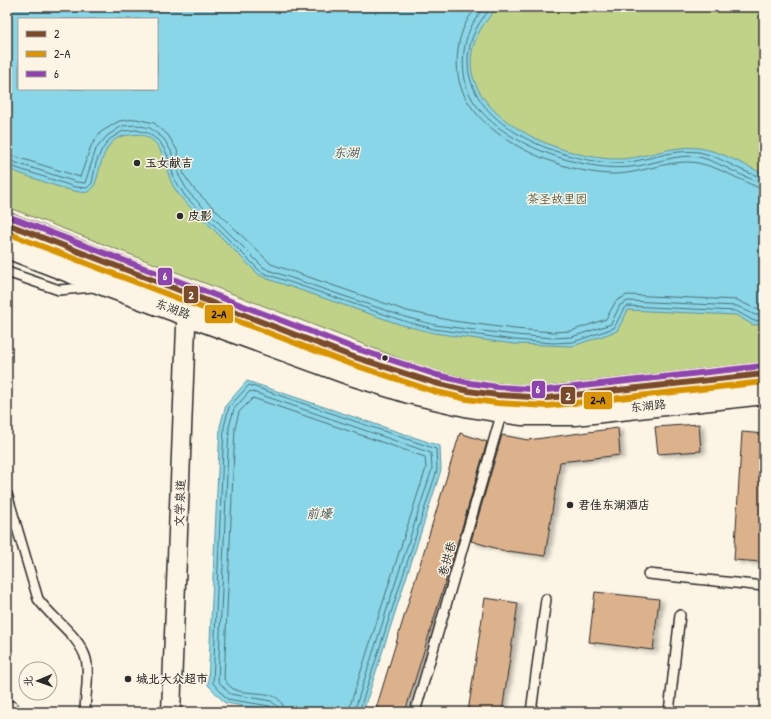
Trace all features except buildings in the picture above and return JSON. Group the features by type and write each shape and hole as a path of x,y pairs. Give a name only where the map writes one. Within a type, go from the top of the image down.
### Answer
{"main road":[{"path":"7,224 78,263"},
{"path":"7,247 78,263"},
{"name":"东湖路","path":"78,263 106,285 187,304 435,383 497,395 547,398 575,397 764,374"},
{"name":"东湖路","path":"78,263 187,304 378,383 439,400 502,412 547,415 575,414 764,393"}],"street":[{"name":"文学泉道","path":"171,712 187,304"}],"lane":[{"path":"7,272 59,290 106,285"},
{"name":"卷拱巷","path":"415,712 502,412"},
{"path":"7,494 38,599 46,611 77,642 86,659 84,712"},
{"path":"648,574 764,586"},
{"path":"531,712 546,599"},
{"path":"669,712 680,616"}],"green space":[{"name":"东湖","path":"7,7 764,7 764,366 559,391 504,387 438,373 7,207"}],"water":[{"name":"东湖","path":"7,7 498,7 477,37 471,65 479,91 496,113 522,131 551,145 582,155 612,159 634,158 677,148 699,148 724,155 764,174 764,324 753,325 736,315 628,310 617,331 573,346 514,344 434,333 402,325 265,278 258,274 181,198 171,183 162,153 153,141 145,136 138,134 129,135 118,138 110,144 101,162 93,188 88,192 73,191 7,169"},
{"name":"前壕","path":"247,381 440,446 441,470 363,712 280,712 225,703 208,685 220,426 226,405"}],"transit line":[{"name":"6","path":"10,217 351,347 437,375 470,383 498,387 547,390 763,366"},
{"name":"2","path":"7,224 348,355 435,383 469,391 497,395 547,398 764,374"},
{"name":"2-A","path":"7,233 345,362 433,391 467,399 497,403 547,406 764,382"}],"place":[{"name":"玉女献吉","path":"137,163"},
{"name":"皮影","path":"180,216"},
{"name":"君佳东湖酒店","path":"570,505"},
{"name":"城北大众超市","path":"128,679"}],"park label":[{"name":"茶圣故里园","path":"557,199"}]}
